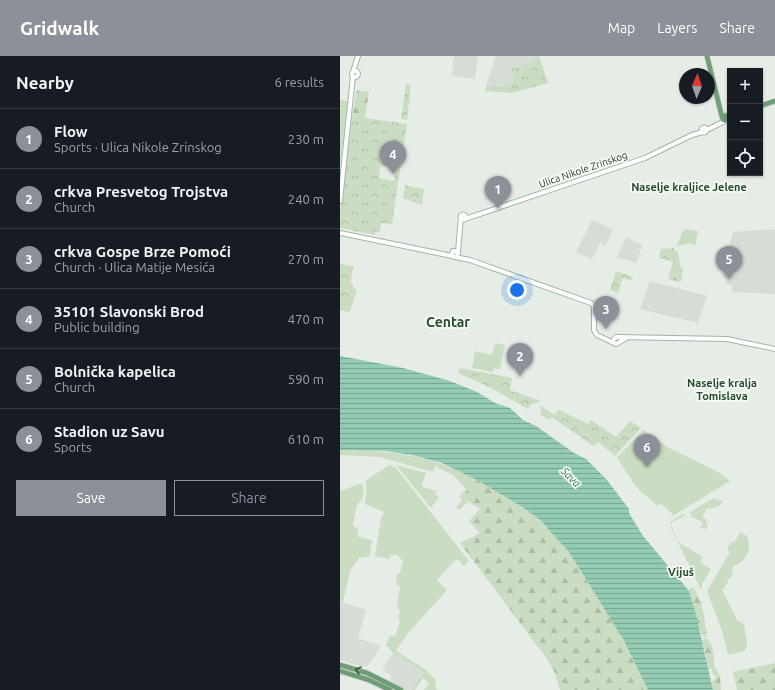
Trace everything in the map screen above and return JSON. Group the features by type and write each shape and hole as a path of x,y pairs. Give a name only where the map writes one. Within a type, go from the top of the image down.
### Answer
{"main road":[{"path":"707,56 721,110 726,118"},
{"path":"340,201 340,190 355,74"},
{"path":"763,105 775,101"},
{"name":"Ulica Nikole Zrinskog","path":"456,253 460,229 464,218 645,158 726,118"},
{"path":"340,233 437,252 456,253 470,260 591,303 594,308 594,330 597,336 614,341 630,337 727,339 775,349"},
{"path":"340,236 354,236"},
{"path":"340,665 367,673 401,690"},
{"path":"340,670 369,680 390,690"}],"shaded area":[{"path":"454,56 478,56 475,79 452,76"},
{"path":"496,56 539,56 540,59 511,69 515,80 511,84 499,88 486,86"},
{"path":"592,220 613,230 605,246 600,243 592,259 576,252"},
{"path":"775,229 775,294 732,292 732,285 726,283 727,279 722,277 733,232"},
{"path":"626,237 642,245 637,263 617,257"},
{"path":"650,281 707,296 698,323 640,309"},
{"path":"340,601 366,610 358,638 381,646 368,666 362,667 340,660"},
{"path":"393,653 424,672 412,690 403,690 388,681 391,680 391,675 382,670"}],"green space":[{"path":"540,59 548,83 512,93 485,91 486,86 501,87 512,83 515,80 511,69"},
{"path":"406,84 411,85 407,120 401,119"},
{"path":"357,90 369,92 365,118 352,116"},
{"path":"340,100 348,101 340,166"},
{"path":"352,116 407,124 392,224 381,223 380,232 376,231 375,235 340,228 340,214","holes":["380,165 395,168 394,181 379,178"]},
{"path":"405,185 424,189 422,205 403,198"},
{"path":"687,229 698,231 695,246 692,243 677,246 683,230"},
{"path":"673,248 678,253 680,264 659,258 661,249"},
{"path":"673,262 680,264 680,267 683,268 681,282 668,279"},
{"path":"340,264 353,266 351,282 354,289 357,289 350,312 340,310"},
{"path":"616,271 633,277 632,281 623,278 618,293 610,290"},
{"path":"495,343 505,345 500,369 494,368 493,372 472,368 475,351 492,355"},
{"path":"460,368 512,378 510,390 541,401 530,405 528,409 491,388 458,373"},
{"path":"540,406 555,415 559,410 588,424 591,420 616,437 630,421 641,428 615,456 598,442 593,446 552,417 549,420 541,415"},
{"path":"643,430 669,448 718,472 730,481 671,517 673,514 660,503 658,506 637,488 617,458"},
{"path":"340,450 377,451 427,459 460,471 477,480 462,497 468,502 459,510 456,507 463,500 459,497 466,489 453,475 435,466 433,472 380,457 340,455"},
{"path":"389,465 396,468 469,561 464,566 458,560 454,561 437,580 447,590 408,633 396,651 425,669 436,680 435,687 437,690 424,690 429,683 423,678 415,690 412,690 424,672 393,653 386,645 390,636 395,636 400,621 398,617 400,611 397,607 400,587 396,584 397,574 400,573 403,561 397,555 391,555 389,559 375,556 381,519 384,512 365,504 365,481"},
{"path":"396,465 426,473 421,486 436,491 435,494 439,497 431,508"},
{"path":"477,480 525,508 553,533 568,551 617,628 648,690 560,690 554,671 547,659 460,543 480,533 469,521 480,509 462,497"},
{"path":"362,483 364,491 362,501 360,501 356,508 353,525 358,530 358,537 372,540 370,556 359,558 350,571 343,602 340,601 340,491"},
{"path":"714,498 723,502 715,507 707,508 702,517 707,520 706,523 708,526 706,529 699,528 703,525 701,521 692,517 690,518 692,515 690,512"},
{"path":"683,514 686,515 672,522 671,525 671,521"},
{"path":"671,525 678,542 703,557 700,562 711,569 702,584 702,588 700,588 671,528"},
{"path":"740,532 747,536 749,546 747,554 742,561 733,566 732,576 722,590 737,620 744,624 747,646 742,652 728,654 722,631 707,591 730,552 727,550 731,542 734,543"},
{"path":"690,588 694,588 702,604 701,607 703,610 707,636 704,637 699,631 689,591"},
{"path":"705,638 712,646 715,666 713,667 715,667 720,676 721,690 713,690 711,683 716,677 712,673 712,668 709,670 702,640"},
{"path":"775,663 775,690 737,690 733,672"}],"water":[{"name":"Sava","path":"340,356 403,368 450,381 477,392 495,403 510,408 523,420 536,426 574,453 586,459 607,480 629,509 629,513 643,536 689,591 713,690 648,690 623,639 568,551 541,521 524,508 477,480 442,463 412,455 385,451 340,450"}],"place":[{"name":"35101 Slavonski Brod","path":"393,174"},
{"name":"Flow","path":"498,209"},
{"name":"Bolnička kapelica","path":"729,279"},
{"name":"crkva Gospe Brze Pomoći","path":"606,329"},
{"name":"crkva Presvetog Trojstva","path":"520,376"},
{"name":"Stadion uz Savu","path":"647,467"}],"district":[{"name":"Naselje kraljice Jelene","path":"689,187"},
{"name":"Centar","path":"448,322"},
{"name":"Naselje kralja Tomislava","path":"722,389"},
{"name":"Vijuš","path":"681,572"}]}
